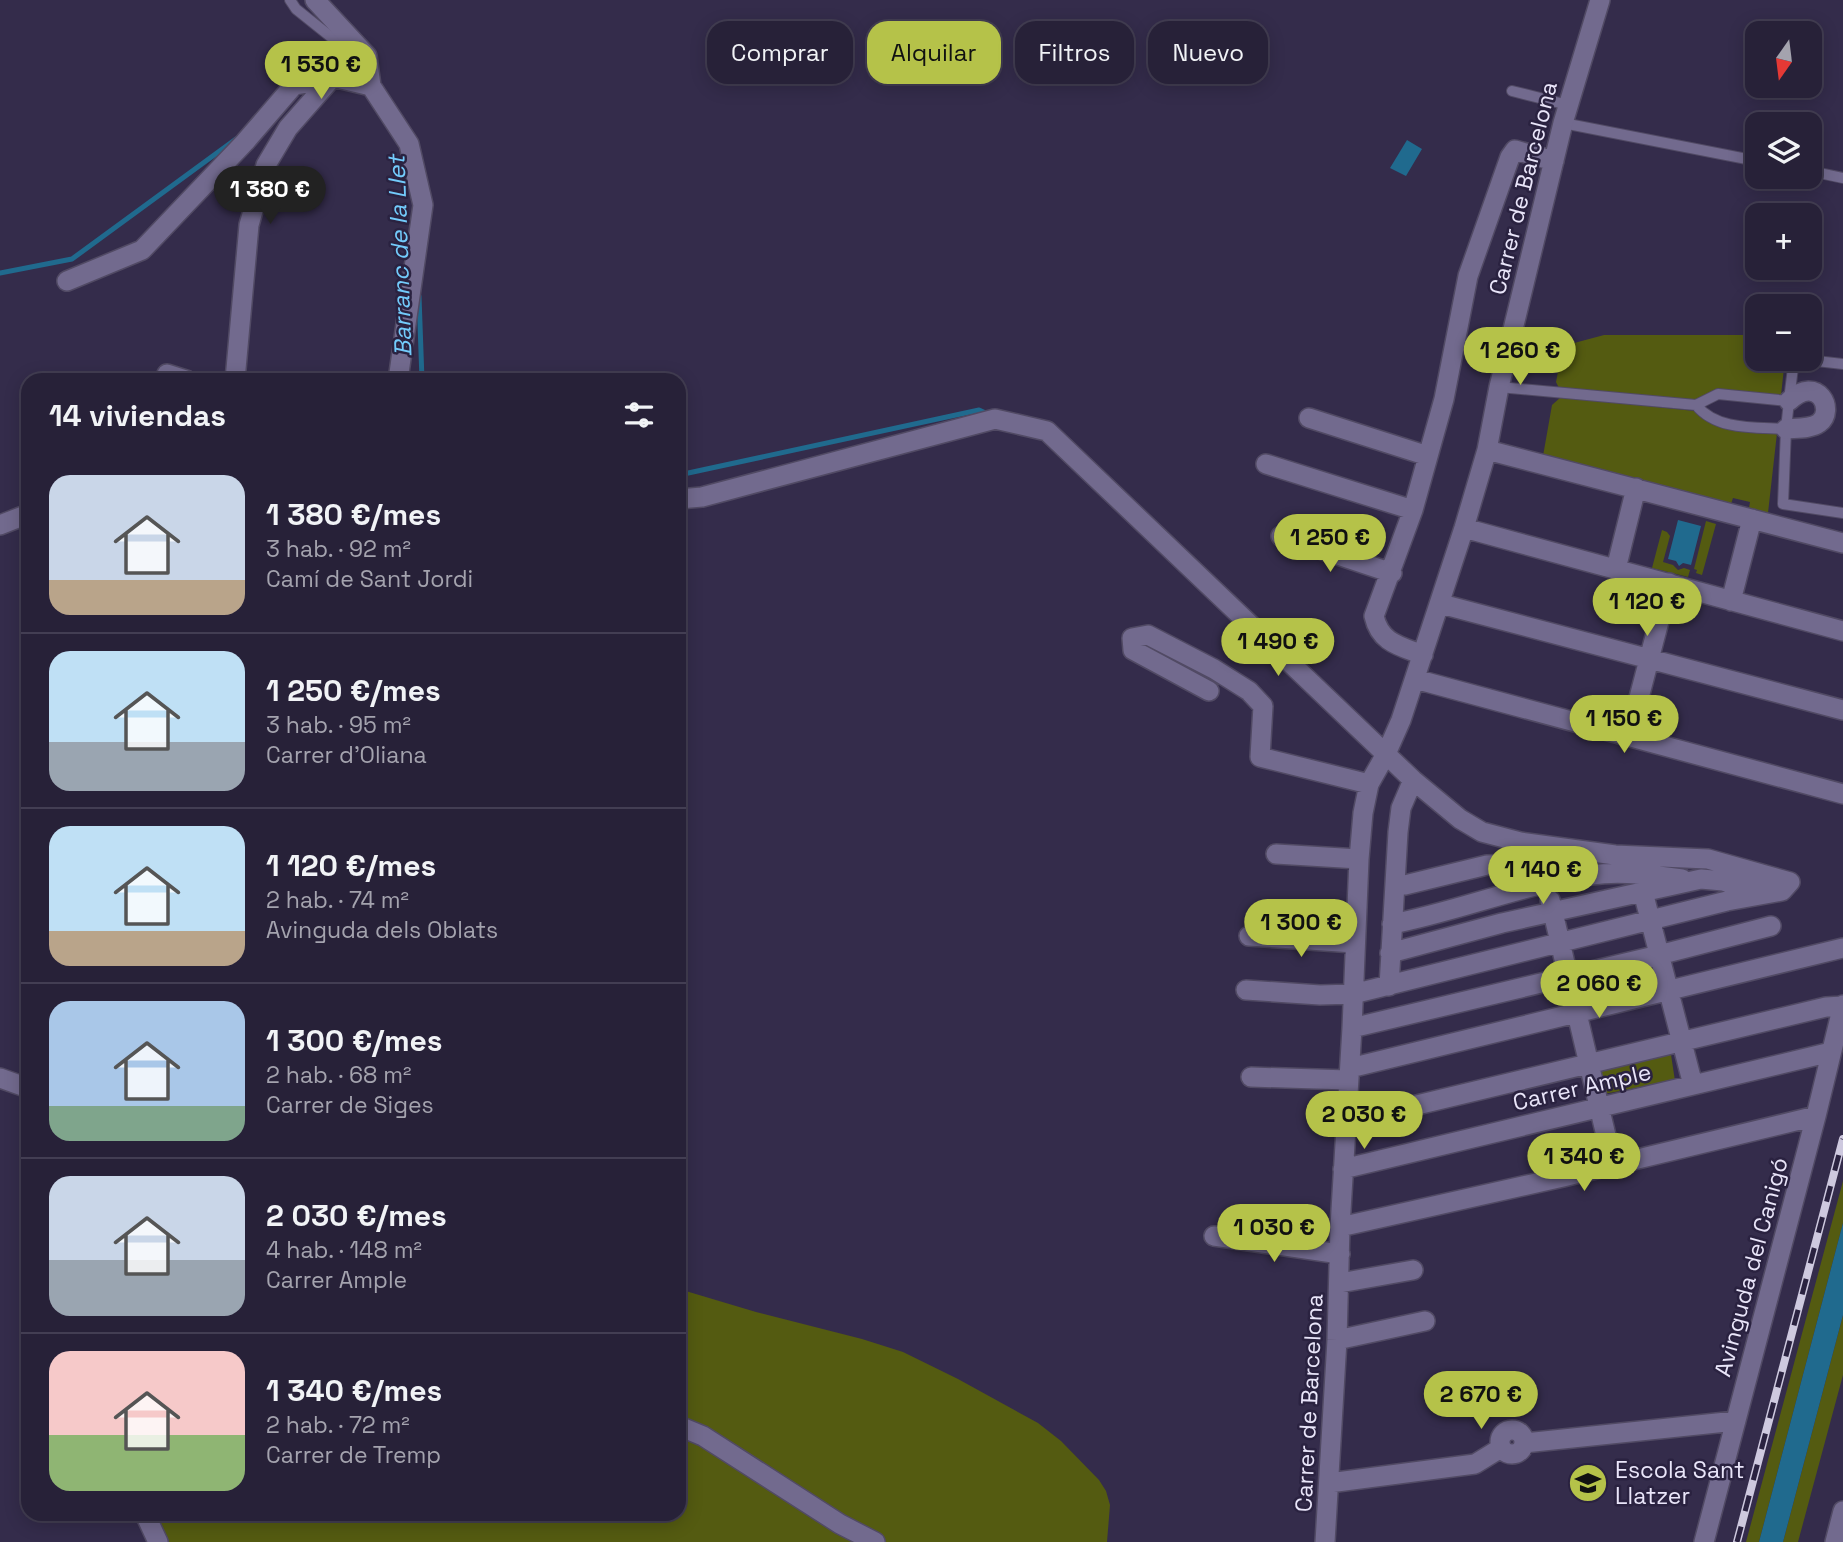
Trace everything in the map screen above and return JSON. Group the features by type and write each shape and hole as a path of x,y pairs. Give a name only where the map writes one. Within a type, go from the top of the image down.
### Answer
{"street":[{"path":"315,0 367,56 371,86 409,144 423,205 399,373"},
{"name":"Carrer de Barcelona","path":"1325,1542 1363,813 1369,784 1386,754 1441,604 1487,450 1499,387 1554,161 1600,0"},
{"path":"67,281 142,250 245,142 294,85 337,78 371,86"},
{"path":"236,373 249,225 266,164 288,128 331,79"},
{"path":"1423,655 1387,640 1377,630 1374,616 1413,510 1444,399 1468,276 1510,157 1515,150 1554,161"},
{"path":"1786,429 1807,427 1819,423 1825,416 1825,407 1818,393 1800,391 1789,401"},
{"path":"1309,418 1428,456"},
{"path":"686,498 702,497 995,419 1047,431 1413,780 1460,819 1482,832 1520,842 1615,855 1708,859 1790,882 1782,891 1727,901 1353,994 1320,995 1246,990"},
{"path":"1487,450 1843,543"},
{"path":"1266,464 1413,510"},
{"path":"1616,569 1636,488"},
{"path":"0,526 21,517"},
{"path":"1731,601 1752,519"},
{"path":"1464,528 1843,631"},
{"path":"1281,537 1392,573"},
{"path":"1629,736 1669,583"},
{"path":"1441,604 1843,710"},
{"path":"1209,691 1133,650 1132,638 1148,635 1214,669 1249,691 1263,705 1260,757 1369,784"},
{"path":"1415,678 1843,794"},
{"path":"1389,986 1401,808 1413,780"},
{"path":"1276,854 1359,859"},
{"path":"1395,885 1405,885 1487,865 1515,864 1593,875 1653,874 1696,881 1723,881 1764,894"},
{"path":"1392,924 1546,884 1593,875"},
{"path":"1390,953 1554,912 1696,881"},
{"path":"1546,884 1612,1165"},
{"path":"1643,892 1693,1085"},
{"path":"1352,1028 1771,926"},
{"path":"1249,936 1355,943"},
{"path":"1251,1077 1349,1074 1576,1012 1843,948"},
{"path":"1346,1122 1843,1005"},
{"name":"Avinguda del Canigó","path":"1704,1542 1843,1005"},
{"name":"Carrer Ample","path":"1343,1169 1831,1052"},
{"path":"0,1078 21,1086"},
{"path":"1340,1227 1816,1116"},
{"path":"1214,1236 1340,1254"},
{"path":"1340,1283 1413,1270"},
{"path":"1337,1340 1425,1321"},
{"path":"1329,1483 1475,1464 1501,1448 1501,1437 1510,1430 1521,1434 1524,1443 1736,1421"},
{"path":"686,1429 703,1436 845,1527 875,1542"},
{"path":"1835,1542 1843,1511"},
{"path":"148,1521 158,1542"}],"lane":[{"path":"290,0 296,9 360,60 371,86"},
{"path":"1512,91 1566,114 1745,158"},
{"path":"1822,174 1843,178"},
{"path":"1822,362 1843,364"},
{"path":"1793,371 1786,429 1783,504 1843,513"},
{"path":"1499,387 1696,405 1718,394 1789,401"},
{"path":"1696,405 1708,417 1721,424 1786,429"}],"green space":[{"path":"1604,335 1745,335 1745,371 1784,371 1781,395 1725,390 1696,400 1559,388 1556,382 1563,346"},
{"path":"1561,397 1695,411 1725,428 1777,433 1768,513 1749,508 1750,502 1733,498 1731,504 1543,456 1552,405"},
{"path":"1706,521 1716,524 1702,575 1694,569"},
{"path":"1662,530 1670,536 1663,562 1678,570 1690,570 1688,577 1652,568"},
{"path":"1670,1048 1675,1081 1598,1095 1592,1064"},
{"path":"1843,1181 1843,1223 1759,1542 1746,1542"},
{"path":"686,1291 903,1352 958,1379 1038,1423 1061,1441 1099,1480 1110,1505 1107,1542 165,1542 156,1521 686,1521"},
{"path":"1843,1315 1843,1375 1798,1542 1783,1542"}],"water":[{"path":"1407,140 1422,149 1406,176 1390,168"},
{"path":"1678,520 1701,526 1691,565 1683,563 1679,566 1676,561 1668,559"},
{"path":"1843,1223 1843,1315 1783,1542 1759,1542"}],"waterway":[{"name":"Barranc de la Llet","path":"334,72 347,64 358,76"},
{"name":"Barranc de la Llet","path":"0,273 72,259 236,139"},
{"name":"Barranc de la Llet","path":"419,296 422,373"},
{"name":"Barranc de la Llet","path":"686,473 979,410 990,415"}],"railway":[{"path":"1737,1542 1843,1139"}],"place":[{"name":"Escola Sant Llatzer","path":"1588,1483"}]}
